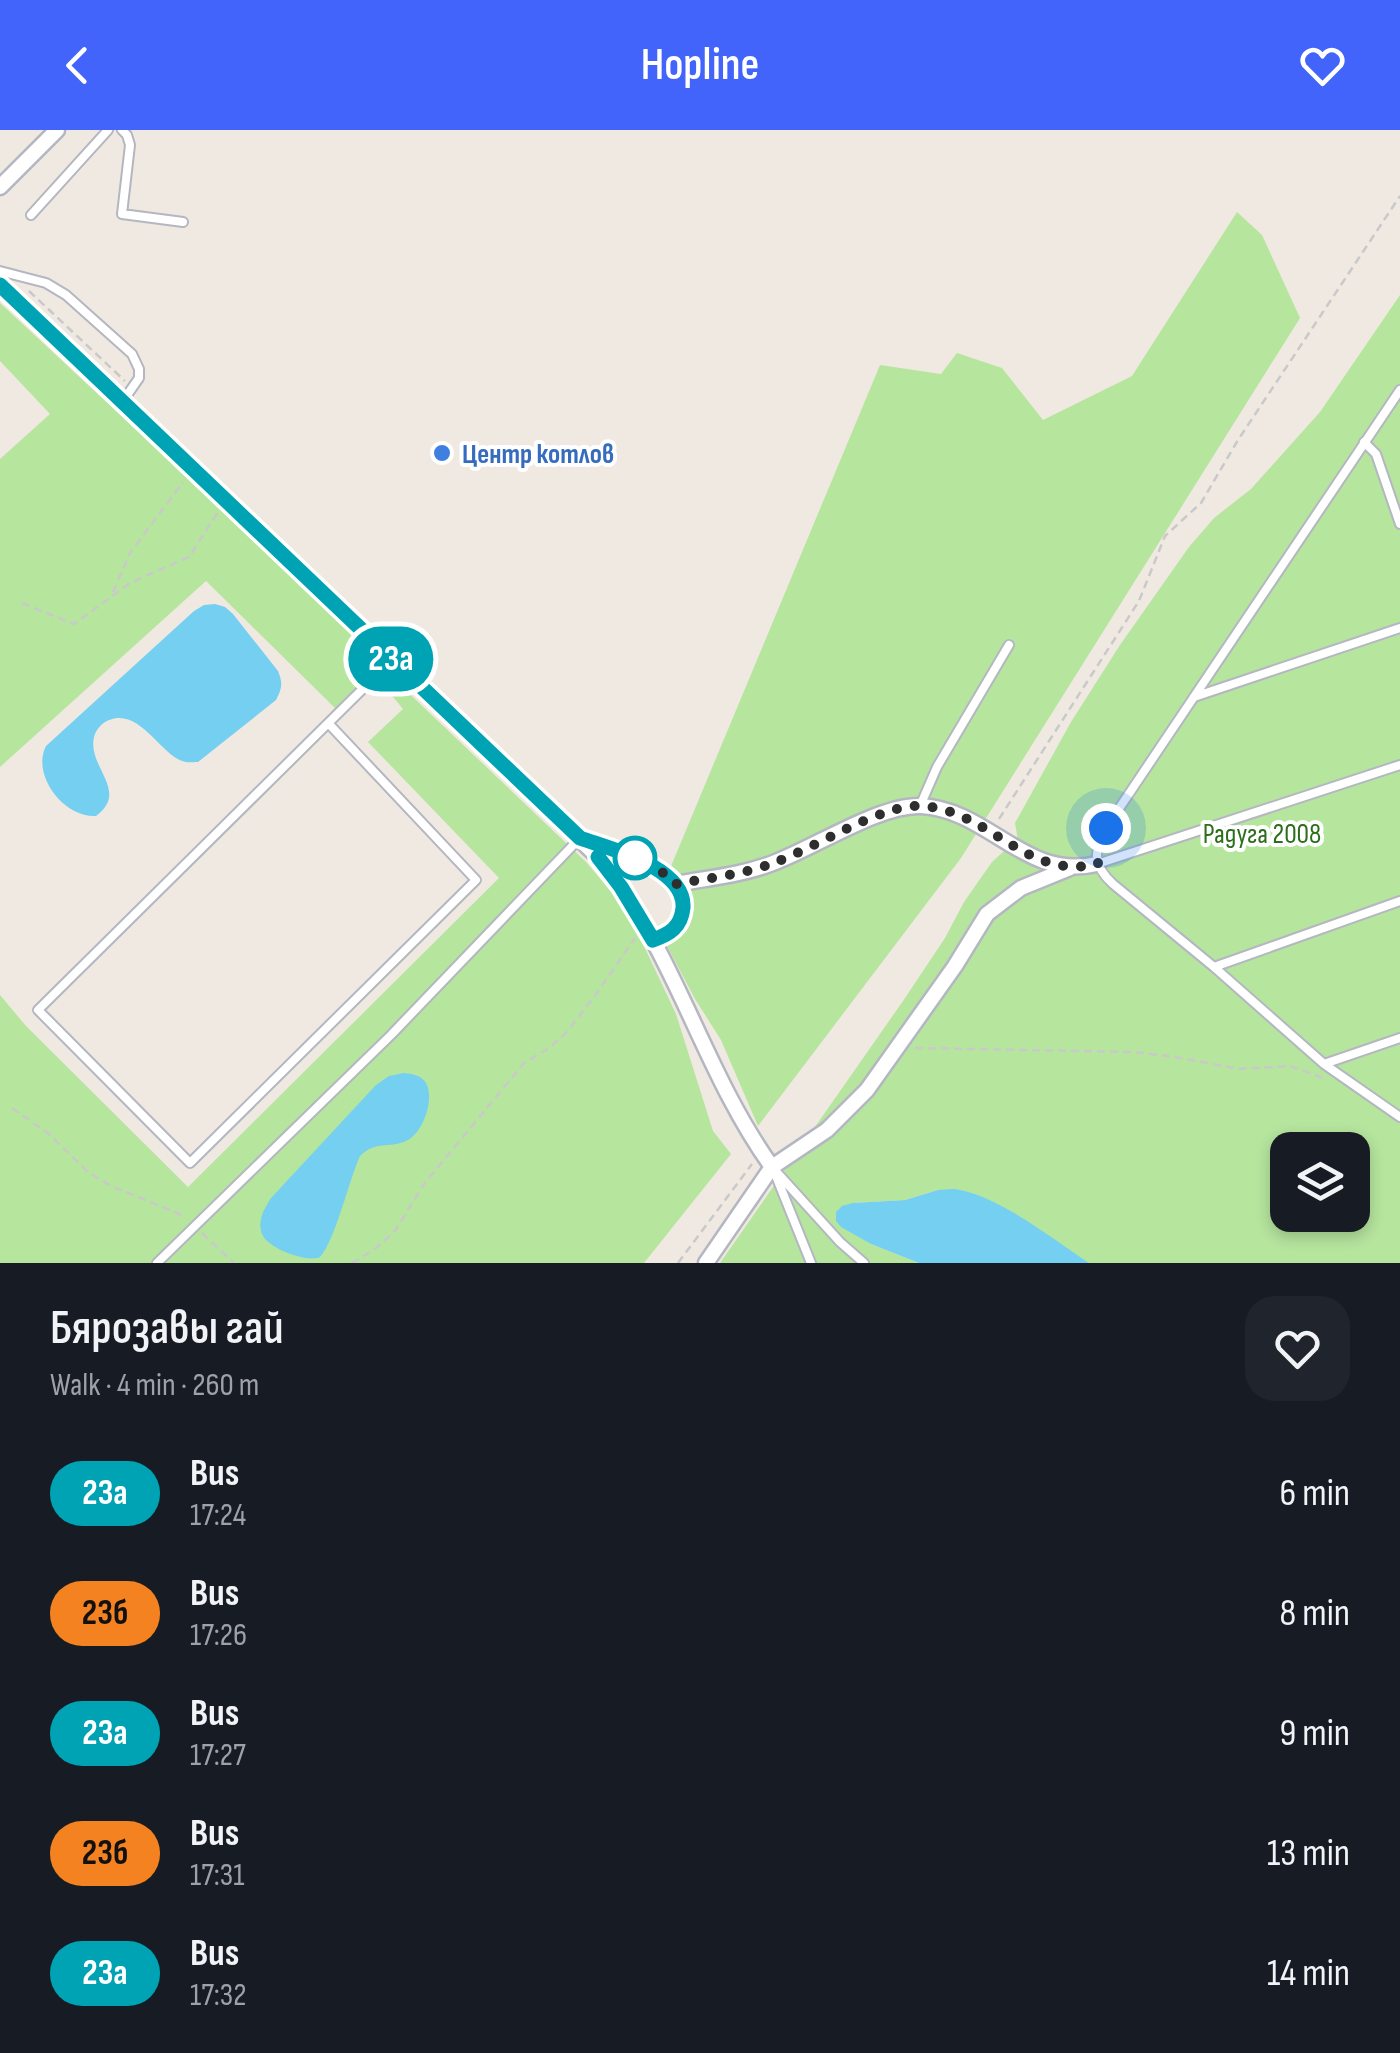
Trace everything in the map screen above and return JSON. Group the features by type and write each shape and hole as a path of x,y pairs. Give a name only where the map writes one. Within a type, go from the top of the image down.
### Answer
{"street":[{"path":"0,187 57,130"},
{"path":"3,276 123,402 580,838 610,872 646,925 740,1120 772,1167"},
{"path":"676,884 758,868 893,810 920,806 959,814 1032,858 1070,868"},
{"path":"580,838 643,862 676,884 683,900 680,921 673,931 653,940"},
{"path":"706,1263 772,1167 847,1112 898,1048 988,914 1021,888 1070,868 1098,864"}],"lane":[{"path":"31,215 108,130"},
{"path":"122,130 130,145 122,214 183,222"},
{"path":"3,276 36,280 56,288 127,348 136,361 139,378 123,402"},
{"path":"1400,390 1102,836 1096,853 1098,864 1113,884 1324,1064 1400,1117"},
{"path":"1364,442 1376,454 1400,524"},
{"path":"1390,494 1400,491"},
{"path":"1194,697 1400,628"},
{"path":"920,806 937,767 1010,645"},
{"path":"329,724 476,880 190,1163 38,1010 392,660"},
{"path":"1098,864 1400,765"},
{"path":"157,1263 390,1035 580,838"},
{"path":"1214,967 1400,901"},
{"path":"1324,1064 1400,1038"},
{"path":"772,1167 811,1263"},
{"path":"772,1167 864,1263"}],"path":[{"path":"992,832 1139,601 1165,536 1200,503 1400,196"},
{"path":"3,276 133,389"},
{"path":"111,596 130,553 193,468"},
{"path":"22,603 74,624 130,583 190,557 226,500"},
{"path":"352,1263 395,1231 424,1184 524,1063 566,1033 646,925"},
{"path":"898,1048 1123,1052 1175,1056 1240,1070 1290,1066 1327,1080"},
{"path":"12,1108 49,1134 88,1172 111,1186 177,1213 234,1263"},
{"path":"678,1263 762,1152"}],"green space":[{"path":"1237,212 1262,235 1300,318 961,858 758,1126 721,1040 665,942 689,925 690,895 669,871 880,365 941,374 957,353 1002,368 1043,420 1132,376"},
{"name":"Радуга 2008","path":"1400,295 1400,1263 1089,1263 991,1201 938,1190 905,1200 853,1203 871,1244 919,1263 720,1263 903,1001 992,862 1004,851 1038,869 1089,872 1080,861 1043,855 1018,841 1015,823 1071,722 1189,547 1214,518 1251,489 1320,412"},
{"path":"0,303 375,652 378,665 336,709 206,581 0,767 0,459 50,414 0,361"},
{"path":"394,679 586,862 627,910 676,1014 713,1131 731,1154 644,1263 0,1263 0,995 26,1026 188,1187 499,878 368,742 403,709 385,687"}],"water":[{"path":"215,604 233,614 278,671 281,686 276,700 198,762 184,762 173,756 130,720 106,721 96,731 93,748 108,788 105,807 96,816 84,815 62,802 53,793 43,769 46,746 194,611"},
{"path":"404,1073 422,1078 428,1090 428,1107 418,1131 406,1141 377,1146 360,1156 331,1238 320,1257 298,1256 272,1245 262,1234 260,1224 271,1198 376,1085 389,1076"},
{"path":"954,1189 1006,1208 1089,1263 919,1263 871,1244 836,1221 836,1212 853,1203 905,1200"}],"bus line":[{"name":"23а","path":"0,285 580,838 643,862 670,878 683,900 682,914 673,931 653,940 598,857"}],"place":[{"name":"Центр котлов","path":"442,453"}],"route":[{"path":"635,858 676,884 737,874 777,862 893,810 920,806 959,814 1021,852 1070,868 1098,864 1096,853 1106,828"}]}
